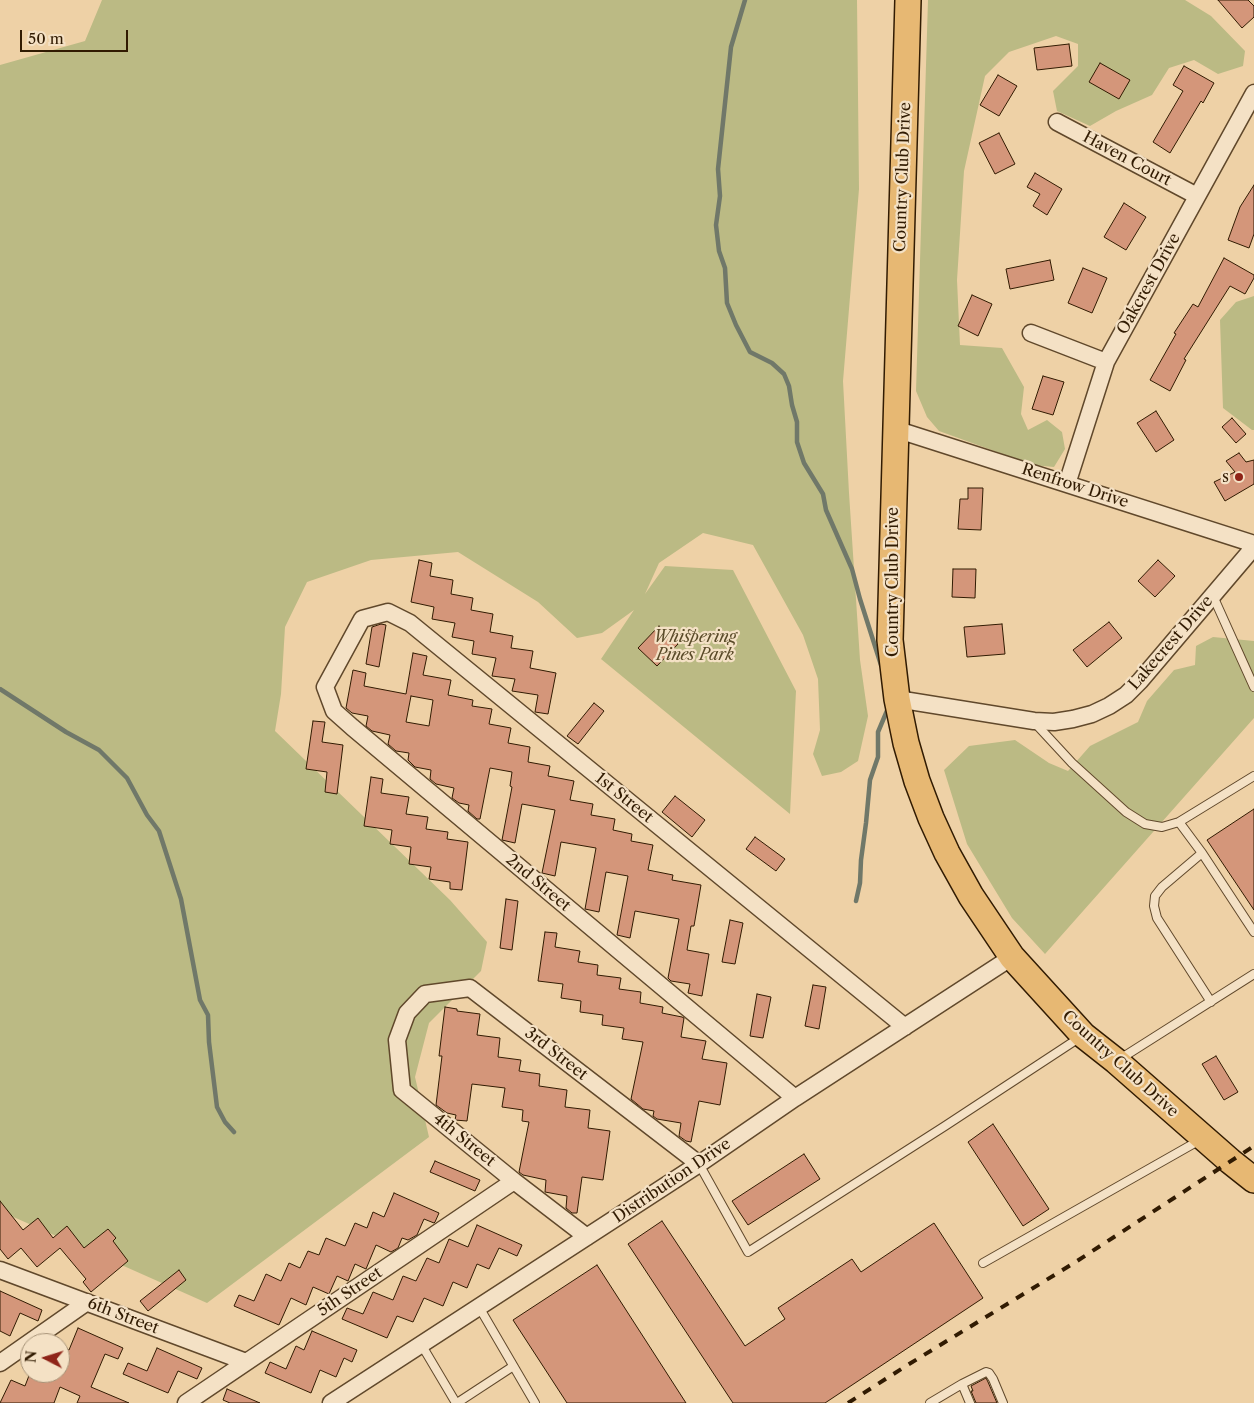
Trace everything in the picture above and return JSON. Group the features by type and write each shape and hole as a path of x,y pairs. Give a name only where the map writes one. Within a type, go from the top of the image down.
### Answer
{"main road":[{"name":"Country Club Drive","path":"908,0 890,640 897,698 906,743 917,781 947,853 971,896 1012,957 1083,1035 1116,1061 1254,1180"}],"street":[{"name":"Oakcrest Drive","path":"1066,484 1106,362 1254,94"},
{"name":"Haven Court","path":"1057,122 1197,196"},
{"path":"1031,333 1106,362"},
{"name":"Renfrow Drive","path":"896,429 1254,546"},
{"name":"Lakecrest Drive","path":"897,698 1034,721 1054,722 1073,720 1092,714 1126,695 1140,681 1254,546"},
{"name":"1st Street","path":"346,650 362,619 388,612 410,623 905,1027"},
{"name":"2nd Street","path":"346,650 325,687 334,710 795,1098"},
{"name":"Distribution Drive","path":"331,1403 699,1164 795,1098 1012,957"},
{"name":"3rd Street","path":"407,1013 425,994 470,988 699,1164"},
{"name":"4th Street","path":"407,1013 398,1040 402,1090 514,1181 587,1237"},
{"name":"5th Street","path":"186,1403 514,1181"},
{"name":"6th Street","path":"0,1270 246,1362"},
{"path":"0,1363 87,1302"}],"lane":[{"path":"1212,596 1254,687"},
{"path":"1034,721 1072,764 1126,812 1145,824 1162,827 1179,822 1254,776"},
{"path":"1179,822 1202,853 1254,932"},
{"path":"1202,853 1162,887 1155,896 1154,906 1157,918 1211,1002"},
{"path":"1116,1061 1254,974"},
{"path":"699,1164 748,1252 1083,1035"},
{"path":"983,1263 1204,1138"},
{"path":"479,1307 534,1403"},
{"path":"421,1344 457,1403 512,1367"},
{"path":"930,1403 983,1372 989,1373 993,1379 1003,1403"},
{"path":"962,1384 970,1403"}],"green space":[{"name":"Whispering Pines Park","path":"102,0 857,0 859,189 843,381 860,660 868,716 858,761 841,772 822,776 813,754 820,730 818,679 803,635 753,545 703,533 659,563 645,594 665,566 733,570 796,691 790,814 601,659 634,610 602,633 577,638 538,602 458,552 371,560 307,582 285,627 281,694 275,731 450,900 487,942 481,971 429,1023 415,1077 429,1137 207,1303 0,1211 0,65 85,41"},
{"path":"928,0 1185,0 1211,16 1245,51 1243,66 1218,74 1194,60 1169,68 1152,95 1116,111 1090,126 1057,111 1053,91 1078,66 1078,44 1056,36 1009,52 985,76 964,171 957,280 960,345 1002,348 1024,387 1021,414 1028,430 1047,420 1062,432 1065,449 1054,467 1033,465 939,431 927,417 916,391"},
{"path":"1254,296 1254,430 1252,430 1223,408 1220,320 1236,302"},
{"path":"1213,637 1254,641 1254,718 1045,954 1012,918 967,844 944,770 969,746 1015,740 1049,763 1068,771 1090,746 1138,722 1147,701 1174,670 1195,665 1196,646"}],"building":[{"path":"1218,0 1248,0 1254,6 1254,17 1242,28"},
{"path":"1069,44 1072,66 1037,70 1034,48"},
{"path":"1100,63 1130,80 1119,99 1089,82"},
{"path":"1184,66 1214,83 1170,153 1153,142 1183,91 1173,85"},
{"path":"998,75 1017,86 999,116 980,105"},
{"path":"999,133 1015,164 995,174 979,143"},
{"path":"1035,173 1062,189 1047,215 1033,206 1040,194 1027,187"},
{"path":"1254,185 1254,234 1249,248 1228,240 1240,207"},
{"path":"1124,203 1146,217 1126,250 1104,237"},
{"path":"1224,258 1254,275 1254,278 1245,294 1230,286 1184,359 1186,360 1170,391 1150,380 1176,334 1174,333 1193,304 1198,307"},
{"path":"1050,260 1054,280 1010,289 1006,269"},
{"path":"1083,268 1107,278 1092,313 1068,303"},
{"path":"972,295 992,304 978,336 958,326"},
{"path":"1043,376 1064,382 1053,415 1032,409"},
{"path":"1156,411 1174,440 1156,452 1137,423"},
{"path":"1232,418 1246,434 1236,443 1222,427"},
{"name":"s","path":"1239,453 1246,462 1254,460 1254,484 1225,501 1214,482 1235,472 1226,461"},
{"path":"968,488 983,488 981,530 958,529 960,499 968,499"},
{"path":"419,560 432,563 430,576 453,580 451,594 473,598 471,610 493,614 490,632 513,636 511,648 533,651 530,668 556,673 548,714 535,712 538,695 512,691 515,679 492,676 496,658 472,654 474,641 452,637 455,623 432,619 434,607 411,602"},
{"path":"1158,560 1175,576 1155,597 1138,581"},
{"path":"953,569 976,569 975,598 952,597"},
{"path":"1109,622 1122,638 1087,667 1073,650"},
{"path":"381,624 386,625 379,667 366,664 372,627"},
{"path":"1002,624 1005,654 967,657 964,627"},
{"path":"659,626 678,644 657,666 638,648"},
{"path":"413,653 427,656 423,675 451,680 448,695 473,700 472,706 492,709 489,724 511,728 508,743 530,747 528,762 550,766 548,776 574,781 570,800 593,804 591,815 615,819 613,830 632,834 631,841 653,845 648,870 673,875 672,880 701,885 694,926 691,926 687,950 709,954 702,996 688,993 690,984 671,981 668,978 679,919 635,911 630,938 617,935 628,876 606,872 599,912 585,909 596,848 561,842 555,876 542,873 555,810 522,804 515,843 502,840 512,787 510,786 512,772 490,768 480,819 477,819 468,811 469,805 459,803 452,798 454,788 436,784 430,779 431,770 415,767 408,760 409,753 396,751 388,744 390,735 372,731 366,726 368,716 352,713 346,708 353,670 366,673 364,686 406,694","holes":["411,696 433,700 429,726 406,722"]},
{"path":"594,703 604,711 578,744 567,736"},
{"path":"313,721 325,722 322,742 343,745 337,794 325,792 327,772 306,769"},
{"path":"371,777 383,779 381,793 409,797 406,814 428,817 426,829 448,832 447,839 468,842 462,890 450,889 450,882 429,879 431,867 409,864 411,847 390,844 392,830 364,826"},
{"path":"675,796 705,820 692,837 662,812"},
{"path":"1254,809 1254,910 1207,840"},
{"path":"755,837 785,859 776,871 746,849"},
{"path":"506,899 518,901 512,950 500,948"},
{"path":"730,920 743,923 735,964 722,962"},
{"path":"545,932 557,933 555,947 580,951 578,962 598,965 597,975 621,978 619,989 641,992 640,1003 663,1007 662,1013 684,1018 681,1037 706,1041 702,1059 727,1063 720,1105 699,1101 691,1142 679,1136 681,1123 657,1119 653,1116 654,1111 643,1109 631,1099 643,1042 622,1039 624,1028 602,1025 603,1015 580,1012 581,1001 561,998 563,984 538,981"},
{"path":"813,985 826,987 819,1029 805,1026"},
{"path":"757,994 771,997 763,1038 750,1036"},
{"path":"445,1007 457,1009 457,1011 480,1014 477,1035 500,1038 498,1057 521,1060 519,1071 540,1074 539,1086 567,1090 565,1107 590,1110 588,1128 610,1131 603,1180 582,1177 577,1213 572,1213 566,1208 567,1196 545,1192 546,1180 523,1175 519,1172 529,1122 522,1121 523,1110 502,1107 505,1088 472,1084 467,1121 455,1120 456,1115 447,1113 436,1105"},
{"path":"1216,1056 1238,1092 1224,1100 1202,1064"},
{"path":"993,1124 1049,1209 1023,1226 968,1142"},
{"path":"804,1154 820,1179 748,1225 732,1201"},
{"path":"435,1161 480,1180 475,1191 430,1172"},
{"path":"394,1193 439,1213 435,1222 424,1219 417,1235 408,1240 402,1238 398,1248 391,1252 376,1245 366,1269 355,1264 348,1281 337,1276 329,1294 313,1287 306,1305 291,1298 279,1325 234,1306 239,1295 254,1301 266,1274 281,1281 289,1263 300,1268 308,1251 319,1255 326,1238 345,1246 355,1223 367,1228 373,1212 384,1217"},
{"path":"0,1201 23,1230 38,1218 53,1238 67,1226 84,1248 108,1229 116,1238 113,1241 128,1261 91,1292 83,1282 86,1279 60,1248 37,1267 21,1248 8,1259 0,1249"},
{"path":"662,1221 745,1346 785,1319 778,1308 852,1259 861,1272 934,1223 983,1298 825,1403 733,1403 628,1244"},
{"path":"477,1225 522,1245 517,1256 499,1248 489,1269 477,1264 467,1288 453,1282 443,1306 424,1298 413,1322 397,1316 387,1338 342,1319 347,1308 363,1314 373,1292 393,1300 403,1276 416,1281 427,1258 439,1263 449,1239 468,1247"},
{"path":"597,1265 686,1403 567,1403 513,1320"},
{"path":"179,1270 186,1280 148,1311 140,1301"},
{"path":"0,1291 42,1310 38,1321 20,1313 10,1336 0,1331"},
{"path":"78,1328 123,1348 118,1359 105,1354 91,1387 129,1403 77,1403 80,1396 60,1387 54,1403 0,1403 11,1380 25,1386 26,1383 70,1383 70,1348"},
{"path":"312,1331 357,1350 352,1362 344,1358 336,1377 320,1370 311,1393 265,1373 270,1362 286,1369 296,1346 304,1350"},
{"path":"157,1348 202,1368 197,1379 178,1371 168,1393 123,1374 128,1363 147,1371"},
{"path":"986,1378 997,1403 976,1403 971,1386"},
{"path":"227,1389 260,1403 230,1403 223,1400"}],"waterway":[{"path":"745,0 731,47 718,169 720,196 716,225 719,251 725,268 727,303 750,352 772,363 784,374 789,386 797,422 797,442 804,463 823,494 826,510 852,569 881,665"},
{"path":"0,689 66,732 99,750 127,778 147,815 159,831 181,899 200,1000 208,1015 209,1042 217,1107 225,1122 234,1132"},
{"path":"856,901 860,883 870,780 878,757 878,732 889,706"}],"railway":[{"path":"848,1403 1074,1263 1254,1146"}],"place":[{"name":"s","path":"1239,477"}]}
